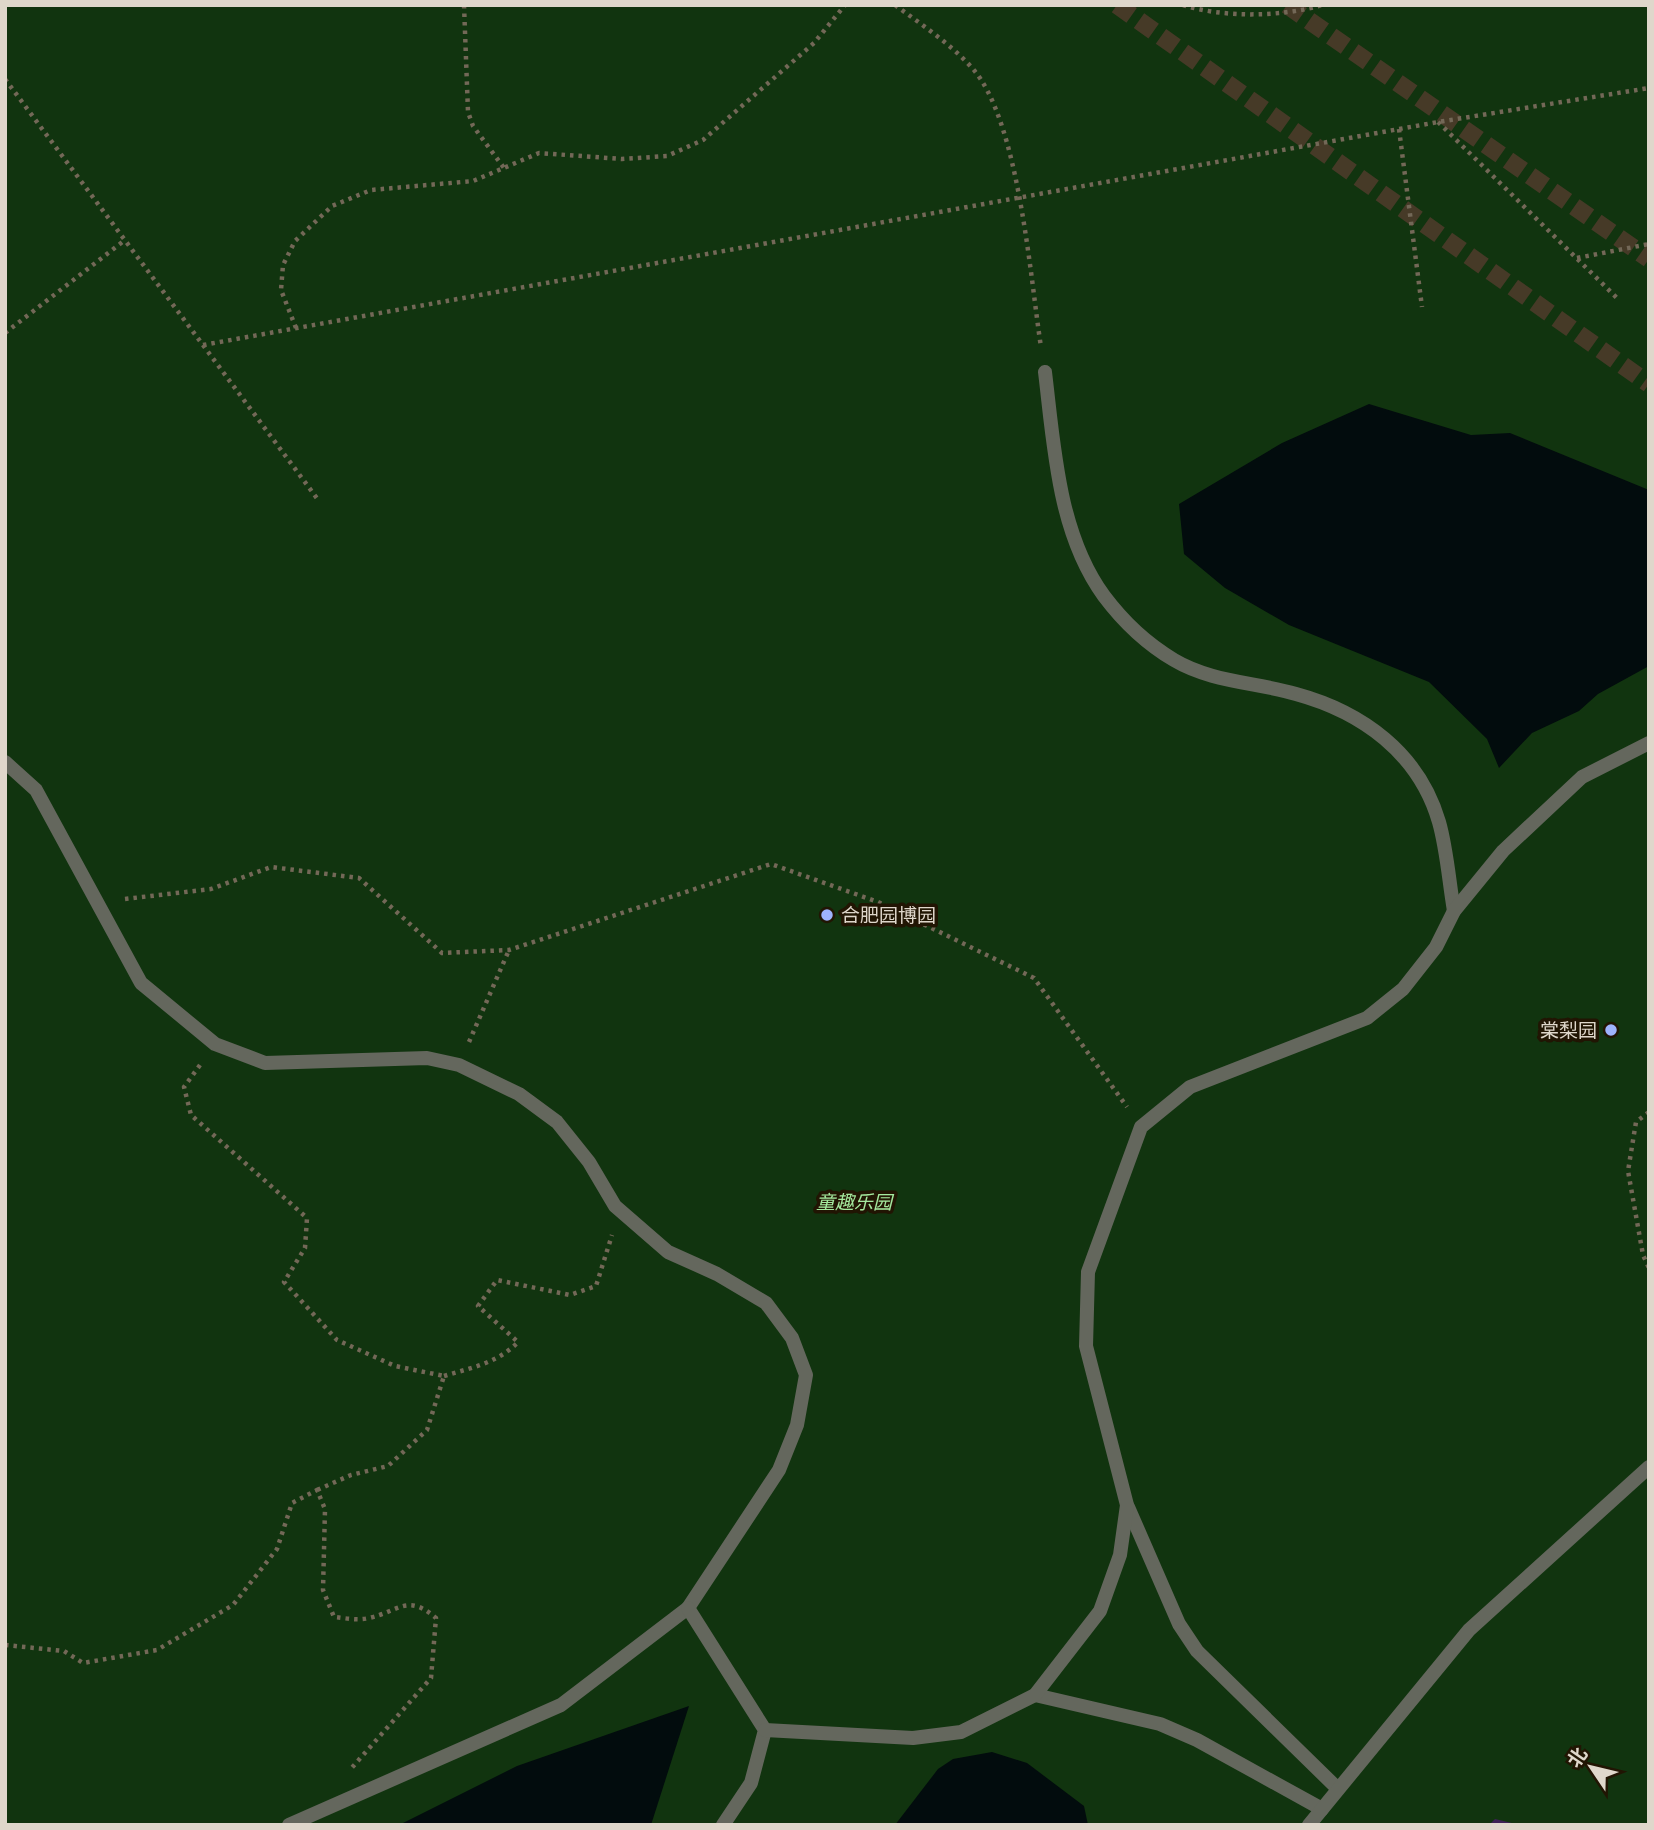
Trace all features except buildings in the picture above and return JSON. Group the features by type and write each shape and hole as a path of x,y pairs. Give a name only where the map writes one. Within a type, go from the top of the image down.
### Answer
{"lane":[{"path":"1045,372 1056,461 1072,531 1077,547 1103,595 1128,624 1174,660 1211,676 1296,694 1346,712 1392,743 1415,772 1438,821 1454,911"},
{"path":"1336,1788 1197,1651 1179,1624 1127,1505 1086,1346 1088,1272 1141,1127 1190,1087 1367,1018 1403,989 1436,947 1454,911 1503,851 1582,776 1649,743"},
{"path":"5,762 36,790 141,984 215,1044 265,1063 427,1058 459,1065 519,1094 557,1122 589,1162 620,1211 668,1252 717,1274 766,1303 792,1338 806,1375 797,1425 779,1471 688,1608 561,1705 289,1825"},
{"path":"1309,1825 1336,1788 1469,1630 1649,1467"},
{"path":"765,1730 913,1738 949,1734 961,1732 1035,1695 1100,1611 1120,1555 1127,1505"},
{"path":"688,1608 765,1730 760,1759 751,1783 723,1825"},
{"path":"1035,1695 1160,1724 1197,1740 1322,1809"}],"path":[{"path":"464,5 468,112 473,126 504,168"},
{"path":"296,328 281,290 282,265 295,241 332,206 371,190 474,181 539,153 622,159 667,156 703,140 814,43 845,5"},
{"path":"895,5 947,43 974,70 993,97 1019,198 1045,372"},
{"path":"1183,5 1255,13 1322,5"},
{"path":"5,79 319,501"},
{"path":"203,345 1438,122 1649,88"},
{"path":"1438,122 1617,298"},
{"path":"1399,129 1422,307"},
{"path":"5,333 125,240"},
{"path":"1577,258 1649,244"},
{"path":"97,902 211,889 271,867 359,878 442,953 509,950 771,864 878,902 1034,978 1141,1127"},
{"path":"459,1065 509,950"},
{"path":"215,1044 184,1087 191,1115 307,1218 304,1248 284,1282 337,1340 395,1366 444,1376 489,1362 508,1352 518,1342 478,1306 497,1280 570,1295 596,1286 620,1211"},
{"path":"1649,1112 1636,1122 1628,1171 1643,1255 1649,1268"},
{"path":"5,1645 64,1651 83,1663 157,1650 233,1605 277,1549 292,1503 351,1475 388,1466 426,1430 444,1376"},
{"path":"317,1490 325,1508 323,1590 334,1617 367,1619 411,1603 424,1607 436,1618 431,1678 349,1767 344,1800"}],"green space":[{"name":"合肥园博园","path":"5,5 1649,5 1649,1825 5,1825"}],"shaded area":[{"path":"1369,404 1471,435 1510,433 1649,490 1649,666 1598,694 1579,711 1532,733 1499,768 1487,739 1429,682 1289,625 1225,588 1184,554 1179,504 1282,443"},
{"path":"689,1706 651,1825 399,1825 517,1766"},
{"path":"992,1752 1027,1763 1084,1806 1088,1825 895,1825 938,1769 953,1759"}],"tunnel":[{"path":"1117,5 1649,384"},
{"path":"1287,5 1649,259"}],"place":[{"name":"合肥园博园","path":"827,915"},
{"name":"棠梨园","path":"1611,1030"}],"park label":[{"name":"童趣乐园","path":"854,1202"}]}
